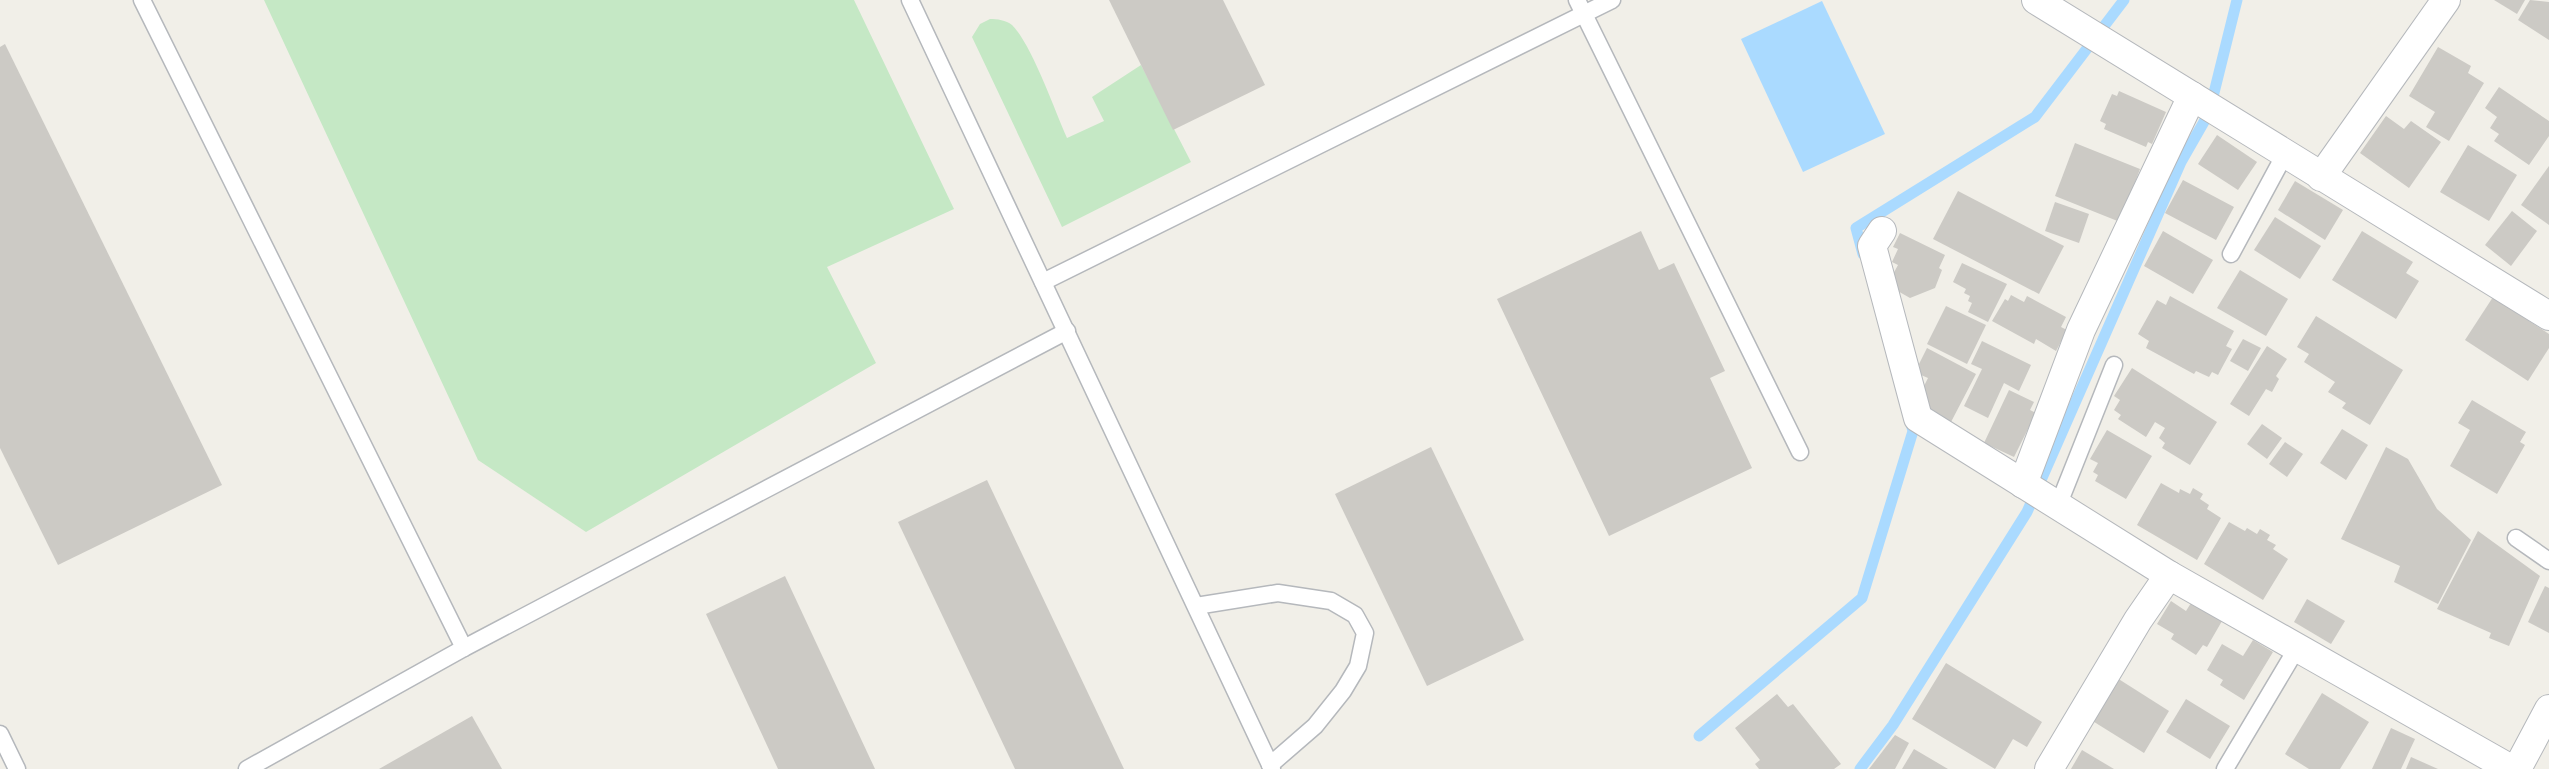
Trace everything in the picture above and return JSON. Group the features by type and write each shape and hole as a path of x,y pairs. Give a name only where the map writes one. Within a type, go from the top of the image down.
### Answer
{"street":[{"path":"2036,0 2549,316"},
{"path":"2321,177 2446,0"},
{"path":"2023,484 2081,330 2192,96"},
{"path":"1882,231 1872,246 1918,418 2169,575 2511,769"},
{"path":"2049,769 2138,620 2169,575"},
{"path":"2517,769 2549,709"}],"lane":[{"path":"142,0 464,648"},
{"path":"910,0 1271,767 1316,726 1343,691 1358,666 1365,634 1355,615 1330,601 1278,594 1196,606"},
{"path":"1043,282 1581,7 1612,0"},
{"path":"1581,7 1800,452"},
{"path":"2231,254 2285,154"},
{"path":"247,769 464,648 1067,332"},
{"path":"2058,506 2114,365"},
{"path":"2516,538 2549,561"},
{"path":"2225,769 2298,648"},
{"path":"0,734 17,769"}],"green space":[{"path":"264,0 854,0 954,209 827,267 876,363 586,532 478,460"},
{"path":"990,19 1010,23 1020,34 1035,62 1067,138 1104,121 1092,97 1141,65 1191,162 1062,227 972,37 980,24"}],"water":[{"path":"1822,1 1885,134 1803,172 1741,39"}],"building":[{"path":"1109,0 1223,0 1265,85 1173,130"},
{"path":"2494,0 2525,0 2517,14"},
{"path":"2530,0 2549,2 2549,40 2518,20"},
{"path":"5,44 222,485 58,565 0,448 0,47"},
{"path":"2438,47 2471,66 2468,73 2484,83 2449,141 2426,127 2435,112 2409,96"},
{"path":"2499,87 2549,121 2549,136 2529,165 2494,141 2499,134 2490,128 2497,117 2485,108"},
{"path":"2119,91 2166,112 2152,144 2148,142 2146,147 2104,129 2106,124 2100,121 2112,94 2117,96"},
{"path":"2386,116 2404,129 2411,121 2441,142 2409,188 2360,153"},
{"path":"2217,135 2257,162 2238,190 2198,164"},
{"path":"2075,143 2140,169 2120,222 2055,196"},
{"path":"2468,145 2517,175 2489,221 2440,192"},
{"path":"2549,166 2549,225 2521,205"},
{"path":"2183,180 2234,207 2216,240 2165,213"},
{"path":"2295,181 2343,210 2325,240 2278,210"},
{"path":"1958,191 2064,246 2039,294 1933,239"},
{"path":"2055,202 2089,214 2079,243 2045,231"},
{"path":"2512,211 2537,231 2511,266 2485,245"},
{"path":"2275,217 2321,246 2300,279 2254,250"},
{"path":"1641,231 1659,270 1674,263 1725,371 1710,378 1752,468 1609,536 1497,299"},
{"path":"2163,231 2213,260 2193,294 2144,266"},
{"path":"2362,231 2413,262 2406,273 2419,281 2396,319 2332,280"},
{"path":"1900,233 1945,255 1939,268 1942,270 1935,288 1910,298 1896,290 1892,276 1898,265 1892,262 1898,249 1893,247"},
{"path":"1962,263 2007,284 1988,322 1968,312 1972,303 1968,301 1970,296 1964,293 1966,289 1953,282"},
{"path":"2240,270 2288,299 2266,336 2217,308"},
{"path":"2011,295 2024,302 2027,296 2066,317 2061,327 2067,330 2056,351 2036,339 2034,344 1992,321 2005,299 2008,301"},
{"path":"2170,296 2234,331 2226,346 2232,349 2218,375 2212,372 2209,377 2196,371 2194,374 2146,348 2149,341 2138,334 2157,300 2166,305"},
{"path":"2493,297 2549,334 2549,348 2528,381 2465,340"},
{"path":"1946,306 1986,325 1967,364 1927,344"},
{"path":"2316,316 2403,370 2370,425 2342,408 2346,403 2328,392 2335,382 2304,362 2309,354 2297,347"},
{"path":"2243,339 2261,348 2248,371 2230,361"},
{"path":"1982,341 2031,365 2019,391 2004,383 1988,418 1964,406 1982,369 1971,364"},
{"path":"2267,346 2287,359 2276,376 2279,379 2272,392 2266,389 2249,416 2230,404"},
{"path":"1927,348 1976,374 1951,422 1931,411 1924,386 1928,378 1921,375 1919,364"},
{"path":"2132,368 2217,422 2190,465 2162,448 2165,443 2159,438 2165,428 2155,422 2146,437 2118,419 2121,415 2114,410 2120,400 2114,396"},
{"path":"2009,390 2034,402 2030,410 2036,413 2014,457 1984,443"},
{"path":"2472,400 2526,432 2520,442 2525,445 2497,494 2450,466 2470,430 2458,423"},
{"path":"2262,424 2282,438 2267,459 2247,444"},
{"path":"2342,429 2368,445 2346,480 2320,463"},
{"path":"2107,430 2152,456 2126,499 2095,481 2098,475 2093,472 2098,463 2090,459"},
{"path":"2285,442 2303,454 2287,477 2269,464"},
{"path":"1431,447 1524,640 1427,686 1335,494"},
{"path":"2386,447 2408,459 2437,509 2471,540 2438,604 2394,582 2400,566 2341,539"},
{"path":"987,480 1124,769 1015,769 898,522"},
{"path":"2161,483 2179,493 2180,489 2190,494 2193,488 2203,494 2200,499 2209,505 2207,509 2221,518 2197,560 2137,525"},
{"path":"2229,522 2245,531 2247,528 2257,534 2260,529 2270,535 2267,540 2276,545 2273,549 2288,559 2263,600 2204,564"},
{"path":"2478,531 2540,576 2509,646 2489,638 2491,633 2437,609"},
{"path":"785,576 875,769 778,769 706,614"},
{"path":"2545,586 2549,588 2549,633 2528,622"},
{"path":"2307,599 2345,621 2331,644 2294,622"},
{"path":"2171,601 2186,611 2191,603 2222,621 2207,647 2203,645 2196,655 2171,639 2174,634 2157,624"},
{"path":"2253,640 2273,652 2244,700 2220,685 2223,680 2207,670 2222,644 2243,656"},
{"path":"1946,663 2042,722 2027,747 2013,739 1995,769 1912,719"},
{"path":"2117,678 2169,711 2144,753 2091,720"},
{"path":"2322,693 2369,722 2340,769 2309,769 2285,754"},
{"path":"1777,694 1788,707 1793,704 1841,764 1834,769 1759,769 1755,764 1760,760 1735,728"},
{"path":"2186,699 2230,726 2210,759 2166,732"},
{"path":"472,716 502,769 379,769"},
{"path":"2391,728 2415,739 2401,769 2372,769"},
{"path":"1895,735 1909,743 1895,769 1869,769"},
{"path":"1914,749 1948,769 1902,769"},
{"path":"2082,750 2114,769 2071,769"},
{"path":"2411,757 2438,769 2406,769"}],"waterway":[{"path":"1863,254 1856,228 2035,117 2124,0"},
{"path":"1860,769 1893,725 2027,512 2181,162 2209,113 2237,0"},
{"path":"1699,736 1862,598 1913,431 1909,416"}]}
